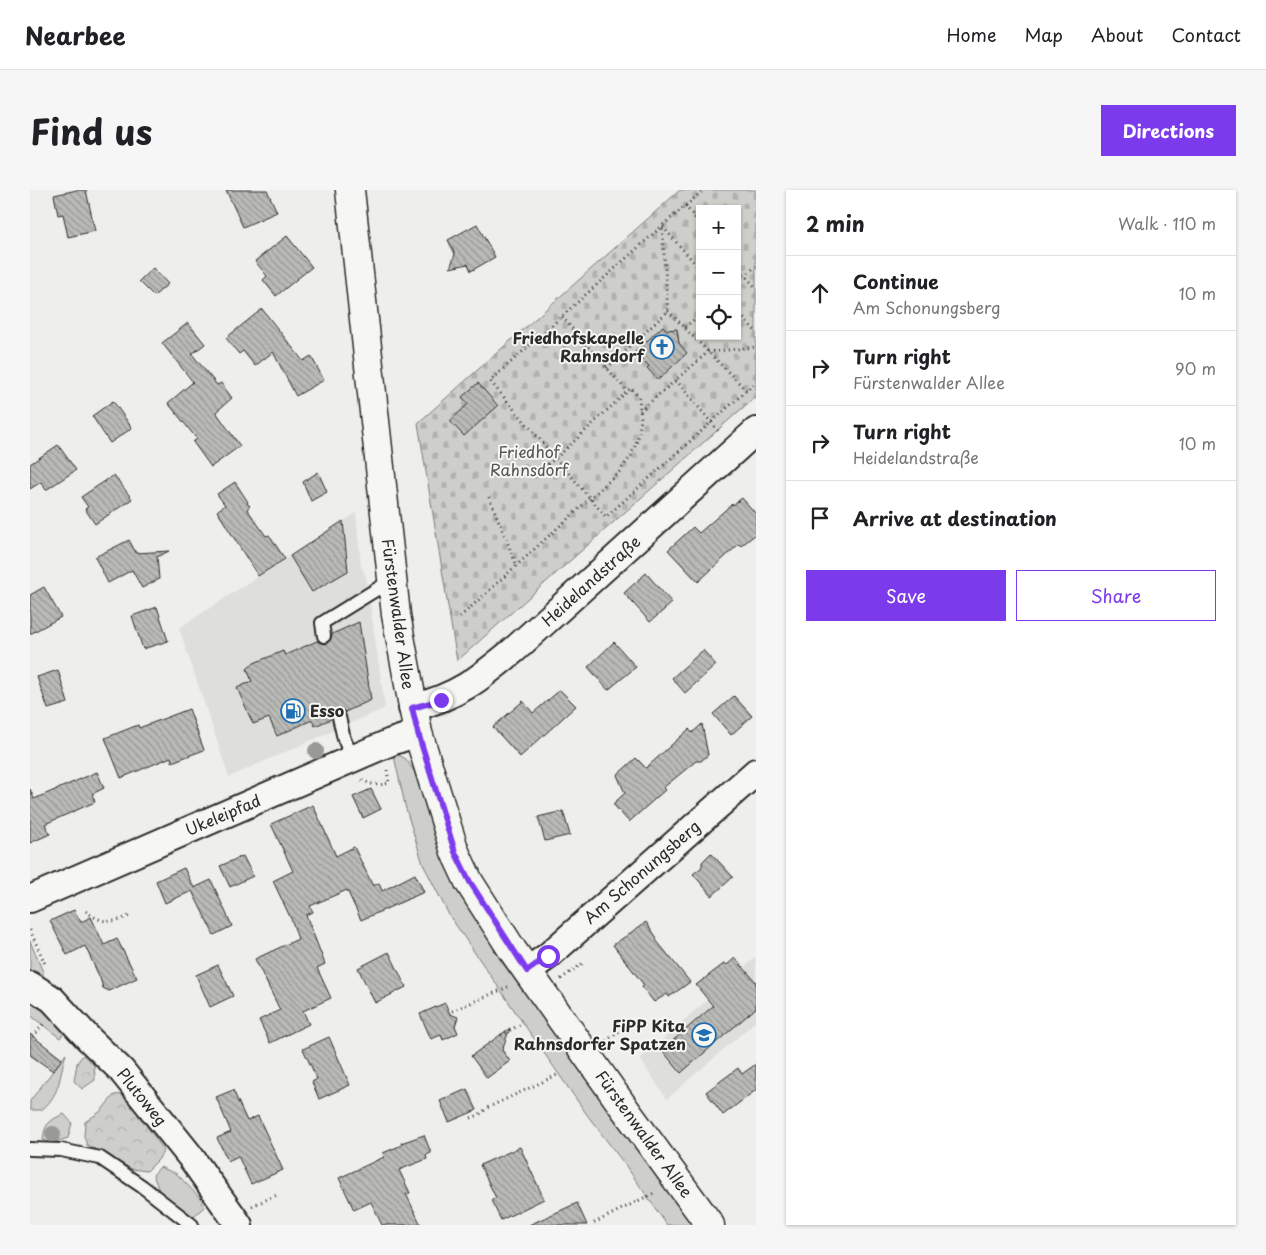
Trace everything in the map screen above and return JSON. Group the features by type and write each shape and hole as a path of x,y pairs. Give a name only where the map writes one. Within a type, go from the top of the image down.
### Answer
{"main road":[{"name":"Fürstenwalder Allee","path":"350,190 396,615 415,720 455,852 518,979 710,1225"}],"street":[{"name":"Heidelandstraße","path":"415,720 441,700 479,679 514,650 756,431"},
{"name":"Ukeleipfad","path":"30,899 398,739 415,720"},
{"name":"Am Schonungsberg","path":"518,979 548,956 756,772"},
{"name":"Plutoweg","path":"30,984 52,999 89,1040 127,1077 242,1217"}],"lane":[{"path":"324,636 322,623 382,586 393,585"},
{"path":"340,717 344,739 353,758"},
{"path":"30,1149 61,1150 100,1158 143,1186 192,1225"}],"path":[{"path":"704,190 490,381 606,516 756,382"},
{"path":"685,206 696,218"},
{"path":"662,226 696,264"},
{"path":"662,226 668,311 747,391"},
{"path":"741,280 756,266"},
{"path":"741,271 756,288"},
{"path":"607,368 668,311"},
{"path":"741,315 756,332"},
{"path":"562,317 627,392"},
{"path":"685,327 696,318"},
{"path":"640,411 708,352 756,347"},
{"path":"676,380 718,430"},
{"path":"460,617 591,499 619,472 631,456 638,438 641,419 639,398 631,388 556,458 535,474"},
{"path":"489,497 517,566"},
{"path":"86,912 93,918 109,922 121,920 129,916"},
{"path":"560,980 583,963"},
{"path":"452,1011 518,979"},
{"path":"502,1035 523,1023"},
{"path":"33,1036 43,1025"},
{"path":"605,1041 627,1026"},
{"path":"471,1118 479,1115 487,1108 559,1074"},
{"path":"594,1223 657,1192"},
{"path":"242,1217 277,1195"}],"shaded area":[{"path":"356,513 361,567 366,576 385,708 229,777 179,628"},
{"name":"FiPP Kita Rahnsdorfer Spatzen","path":"756,957 756,1021 667,1099 640,1059"}],"green space":[{"name":"Friedhof Rahnsdorf","path":"680,190 756,190 756,396 457,661 418,423"},
{"path":"393,752 406,759 414,771 443,858 501,961 692,1225 667,1225 588,1116 449,915 423,864 406,809"},
{"path":"30,941 43,972 43,983 30,974"},
{"path":"30,992 69,1026 60,1038 30,1015"},
{"path":"66,1054 53,1097 42,1110 30,1110 30,1101"},
{"path":"83,1055 94,1065 95,1080 82,1089 74,1081 77,1063"},
{"path":"130,1094 143,1121 164,1150 158,1160 147,1171 132,1169 87,1145 84,1137 85,1122 101,1111 114,1095"},
{"path":"64,1114 72,1123 68,1138 52,1143 43,1140 46,1126 55,1118"},
{"path":"160,1167 177,1174 201,1199 204,1207 193,1217 187,1215 161,1195 153,1175"}],"building":[{"path":"86,190 95,231 68,237 63,214 58,215 54,195"},
{"path":"226,190 267,190 277,212 243,227"},
{"path":"477,224 495,257 471,271 468,264 450,268 455,254 448,240"},
{"path":"287,236 312,267 276,296 263,280 267,276 255,261"},
{"path":"153,268 168,284 154,296 139,281"},
{"path":"262,309 303,361 311,356 324,380 296,396 273,352 255,366 243,351 239,354 226,338"},
{"path":"188,323 205,344 192,354 217,385 221,383 232,398 216,412 240,446 211,467 193,442 197,439 168,403 193,382 162,343"},
{"name":"Friedhofskapelle Rahnsdorf","path":"663,326 667,330 677,329 679,343 687,353 658,380 647,368 649,366 635,352"},
{"path":"478,383 498,406 464,436 450,421 468,404 462,397"},
{"path":"113,401 132,428 110,443 92,416"},
{"path":"58,445 76,470 46,490 41,482 30,489 30,464"},
{"path":"318,472 327,492 311,501 303,482"},
{"path":"114,475 132,499 95,524 85,509 88,507 81,497"},
{"path":"235,482 250,506 247,509 266,536 269,535 285,559 258,576 217,511 225,505 217,494"},
{"path":"742,498 756,514 756,534 741,546 739,544 698,582 668,550 693,527 699,533 732,504"},
{"path":"343,521 348,571 312,592 290,556"},
{"path":"129,540 136,553 169,551 157,557 159,579 142,588 132,570 108,583 95,557"},
{"path":"646,573 672,603 650,622 624,593"},
{"path":"44,587 61,617 30,634 30,595"},
{"path":"157,607 168,641 143,649 132,616"},
{"path":"359,622 371,700 345,712 342,709 337,709 331,714 331,719 315,726 312,720 277,736 269,718 253,724 237,688 252,681 247,669 254,663 283,651 285,655 317,641 326,644 331,639 332,634"},
{"path":"614,642 636,667 608,690 588,667"},
{"path":"703,650 716,665 685,693 672,678"},
{"path":"58,670 68,703 48,709 37,677"},
{"path":"560,690 576,706 520,757 493,727 523,701 533,713"},
{"path":"734,696 752,716 731,735 713,714"},
{"path":"189,709 204,750 172,762 171,757 121,778 105,738 138,725 139,728"},
{"path":"702,724 708,755 701,761 696,761 663,788 665,790 629,822 613,804 625,793 617,775 636,758 646,768 689,729 692,733"},
{"path":"97,772 104,788 92,794 95,802 45,824 50,834 30,843 30,789 34,799"},
{"path":"371,789 381,809 363,818 353,797"},
{"path":"313,805 336,856 354,847 373,886 379,883 382,891 415,874 424,892 361,920 347,890 310,906 313,912 306,915 325,964 317,968 331,998 303,1011 309,1024 270,1043 259,1020 280,1010 255,959 298,939 292,921 273,881 293,871 271,824"},
{"path":"563,811 570,835 545,841 538,817"},
{"path":"711,853 733,877 712,896 693,874 702,867 702,862"},
{"path":"243,856 253,876 230,887 220,866"},
{"path":"184,868 194,888 211,880 232,926 214,935 192,891 165,903 156,881"},
{"path":"74,910 81,922 91,917 104,945 117,939 137,978 109,991 103,988 85,946 67,955 50,921"},
{"path":"646,922 657,938 656,940 690,982 669,997 667,994 654,1002 642,987 644,985 613,945"},
{"path":"389,952 406,987 375,1003 358,968"},
{"path":"735,958 756,982 756,1008 681,1073 662,1050 713,1006 696,985 725,963 727,965"},
{"path":"218,965 233,996 210,1007 196,975"},
{"path":"445,1003 450,1014 458,1017 455,1026 458,1033 443,1040 441,1035 431,1039 420,1014"},
{"path":"510,1028 502,1050 510,1061 487,1078 471,1056"},
{"path":"30,1034 62,1059 53,1071 30,1055"},
{"path":"329,1037 350,1085 319,1099 312,1082 317,1079 303,1049"},
{"path":"756,1064 756,1090 723,1115 706,1092 738,1068 742,1074"},
{"path":"467,1089 477,1110 449,1122 440,1101"},
{"path":"233,1090 247,1121 258,1116 283,1170 251,1184 238,1156 228,1161 217,1138 231,1132 216,1097"},
{"path":"424,1135 431,1153 426,1155 427,1159 399,1170 410,1193 406,1194 421,1225 382,1225 371,1202 354,1210 339,1178 384,1157 383,1153 402,1145 401,1143"},
{"path":"520,1147 544,1199 501,1220 491,1200 496,1198 480,1165"},
{"path":"577,1203 587,1225 529,1225"}],"place":[{"name":"Friedhofskapelle Rahnsdorf","path":"662,347"},
{"name":"Esso","path":"293,711"},
{"name":"FiPP Kita Rahnsdorfer Spatzen","path":"704,1035"}],"route":[{"path":"441,700 412,708 440,808 455,852 486,909 527,971 548,956"}]}
